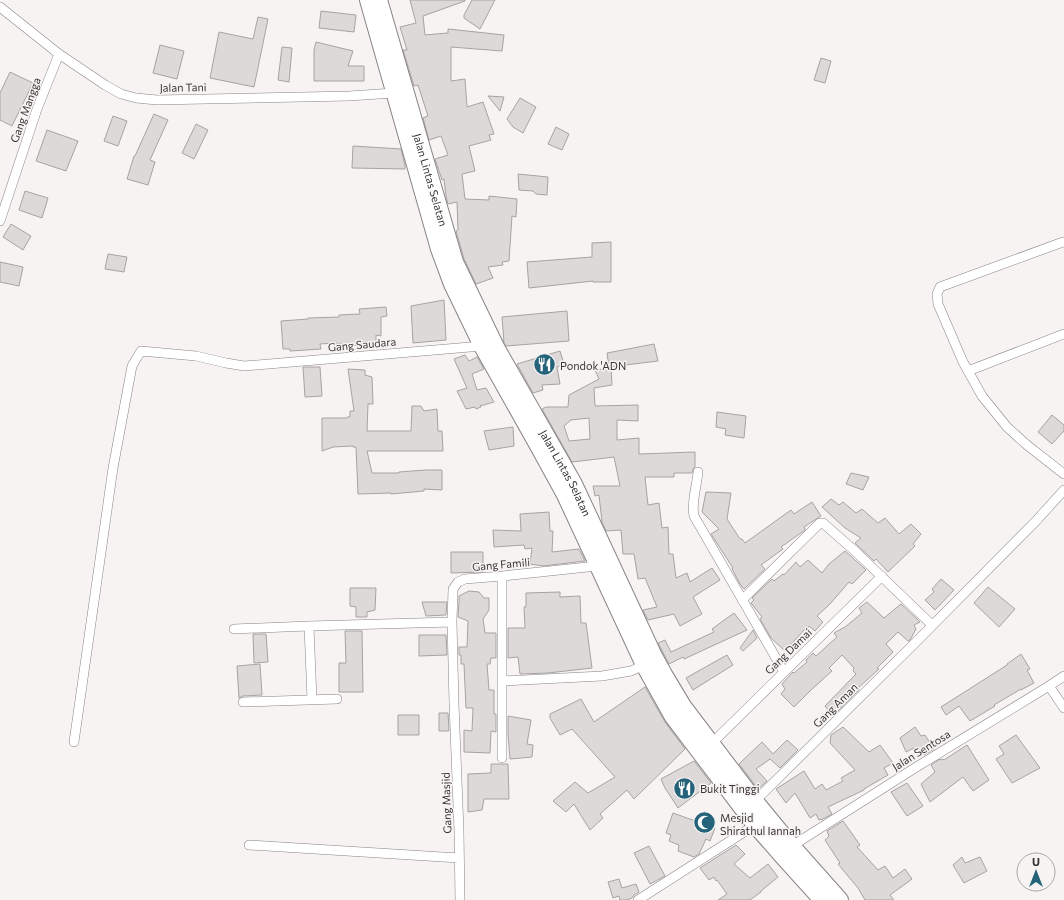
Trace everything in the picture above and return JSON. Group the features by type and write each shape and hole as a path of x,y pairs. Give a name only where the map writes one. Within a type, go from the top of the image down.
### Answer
{"highway":[{"name":"Jalan Lintas Selatan","path":"368,0 439,249 452,284 482,346 543,442 574,484 654,656 683,706 754,801 840,900"},
{"name":"Jalan Lintas Selatan","path":"379,0 455,262 543,442 597,566 644,665 673,717 755,825 822,900"}],"street":[{"name":"Jalan Tani","path":"0,7 59,54 121,94 136,98 157,100 349,96 394,93"},
{"name":"Gang Mangga","path":"0,221 37,109 59,54"},
{"path":"1063,242 940,287 937,294 938,304 963,362 982,396 1007,427 1064,474"},
{"path":"968,371 1064,334"},
{"name":"Gang Saudara","path":"74,742 113,468 132,366 140,351 196,356 244,366 482,346"},
{"path":"698,472 693,507 694,516 784,672"},
{"name":"Gang Aman","path":"754,801 1036,521 1064,490"},
{"path":"742,600 820,523 823,523 882,576 932,625"},
{"name":"Gang Famili","path":"454,704 452,622 453,589 458,582 465,579 597,566"},
{"path":"502,576 502,758"},
{"name":"Gang Damai","path":"711,744 882,576"},
{"path":"234,629 452,622"},
{"path":"309,626 312,700"},
{"path":"502,681 602,676 631,671 644,665"},
{"name":"Jalan Sentosa","path":"792,846 1064,676"},
{"path":"1049,686 1064,708"},
{"path":"243,702 337,699"},
{"name":"Gang Masjid","path":"454,704 460,900"},
{"path":"638,900 755,825"},
{"path":"249,845 459,858"}],"building":[{"path":"410,0 465,0 423,16 425,35 448,33 448,29 504,35 502,51 451,47 451,81 465,79 467,107 483,102 494,134 489,135 491,140 469,146 475,171 462,174 465,199 489,200 489,196 517,199 516,217 512,216 509,261 502,262 503,265 488,267 493,278 476,284 464,259 456,231 458,230 457,202 448,204 444,179 442,180 435,159 448,155 441,136 429,140 423,118 428,116 418,85 414,86 403,50 407,50 400,27 416,23"},
{"path":"472,0 495,0 480,29 464,18 464,15"},
{"path":"321,11 356,15 354,32 319,28"},
{"path":"258,17 268,19 254,87 210,78 219,32 253,39"},
{"path":"316,42 353,51 348,66 364,66 364,81 314,81 314,50"},
{"path":"160,45 184,51 177,79 153,73"},
{"path":"282,47 292,48 289,82 278,80"},
{"path":"821,58 831,61 825,83 814,80"},
{"path":"10,72 33,83 12,126 0,120 0,93"},
{"path":"488,96 504,97 500,111"},
{"path":"520,98 536,107 523,133 513,127 507,119"},
{"path":"154,114 168,120 150,160 155,162 148,185 127,179 134,156"},
{"path":"113,116 127,121 118,146 104,141"},
{"path":"196,124 208,130 194,159 182,153"},
{"path":"556,127 569,134 562,150 548,144"},
{"path":"47,130 78,141 66,171 36,161"},
{"path":"353,146 401,149 405,169 352,168"},
{"path":"518,174 548,177 547,195 536,194 533,191 519,190"},
{"path":"25,191 48,198 42,218 19,210"},
{"path":"11,224 31,236 23,250 3,237"},
{"path":"611,242 611,282 593,281 529,288 527,262 592,257 592,243"},
{"path":"108,254 127,257 124,272 105,269"},
{"path":"0,262 23,267 19,286 0,282"},
{"path":"444,300 446,340 413,343 411,306"},
{"path":"386,307 387,316 381,317 381,336 376,335 376,342 359,342 359,346 335,343 320,344 321,349 290,351 290,349 283,349 281,321 339,317 339,315 360,314 359,309"},
{"path":"567,311 569,341 506,346 504,343 502,317"},
{"path":"654,344 658,361 609,367 607,353"},
{"path":"560,351 564,364 557,367 560,384 542,385 543,390 533,393 517,364"},
{"path":"465,355 469,361 477,357 484,369 472,374 477,390 486,388 494,402 480,406 481,407 476,409 475,407 466,409 457,391 467,388 454,359"},
{"path":"303,367 320,367 322,396 305,397"},
{"path":"611,368 612,385 594,388 595,406 638,405 638,421 617,420 617,440 639,438 639,454 695,452 695,467 692,473 674,473 674,477 645,477 648,505 659,503 662,528 668,527 669,554 673,554 676,578 687,573 690,582 712,568 720,580 693,597 702,614 680,626 674,614 648,620 643,610 657,607 645,578 638,579 634,554 623,554 621,530 606,531 602,522 599,495 595,496 593,486 620,486 614,457 572,462 542,409 546,407 568,407 569,395 599,379 595,370","holes":["589,418 590,439 569,441 564,426 571,420"]},
{"path":"348,369 365,370 365,375 372,377 373,404 368,404 367,431 411,431 412,406 421,406 424,411 437,409 438,431 442,431 443,451 367,451 372,473 442,470 442,490 424,489 424,491 391,494 358,494 356,447 333,447 322,451 322,418 347,418 350,417 350,411 354,411"},
{"path":"717,412 746,416 744,438 725,435 726,429 716,427"},
{"path":"1052,415 1064,425 1064,431 1052,444 1038,432"},
{"path":"513,427 514,446 489,450 484,431"},
{"path":"851,473 869,477 863,490 846,484"},
{"path":"706,492 731,493 727,519 740,539 742,539 745,543 791,510 794,514 812,502 821,516 804,527 805,530 781,547 783,549 761,565 765,569 744,589 732,569 733,568 711,534 719,529 702,512"},
{"path":"831,499 839,505 843,502 856,513 862,509 878,523 885,518 899,534 911,524 921,534 913,544 915,546 888,572 876,559 874,561 855,543 861,538 845,528 822,507"},
{"path":"549,512 550,531 553,531 552,552 579,549 585,561 543,566 530,564 532,548 525,549 524,545 494,547 493,530 521,531 520,514"},
{"path":"845,551 866,570 852,584 849,582 830,604 817,616 823,622 815,631 809,626 785,651 771,638 760,619 762,617 751,603 754,600 752,598 772,579 774,581 783,574 784,575 796,562 800,567 808,560 822,573 829,564"},
{"path":"451,552 483,552 483,572 451,573"},
{"path":"941,579 954,590 935,610 925,600 934,592 932,589"},
{"path":"988,587 1015,609 999,627 974,603"},
{"path":"350,588 376,588 375,610 367,612 367,617 356,617 356,607 350,606"},
{"path":"469,591 479,592 484,598 489,598 489,610 483,619 485,633 496,633 496,658 491,658 490,664 487,664 489,690 494,690 494,714 496,714 496,732 491,731 490,753 464,752 464,730 472,731 473,708 466,708 464,664 461,664 461,655 459,655 459,647 467,647 468,621 458,617 459,596"},
{"path":"560,592 560,597 580,596 581,623 586,623 592,668 548,673 520,674 518,657 508,658 508,628 525,628 524,607 526,607 526,593"},
{"path":"422,602 447,602 446,615 426,616"},
{"path":"867,602 884,618 901,604 920,622 914,625 916,629 910,640 908,641 898,632 886,644 893,652 877,668 879,669 858,688 859,690 833,716 825,706 856,674 853,671 854,668 842,655 829,668 832,671 794,707 781,694 785,689 782,684 793,672 794,673 807,662 806,660 813,653 816,656 837,637 834,633 845,627 862,613 859,608"},
{"path":"734,613 747,630 684,659 683,657 669,664 658,643 665,640 671,652 714,632 712,629"},
{"path":"753,630 757,638 743,651 740,648"},
{"path":"345,631 362,631 363,692 339,692 339,663 346,663"},
{"path":"253,634 266,634 268,662 254,663"},
{"path":"419,635 446,635 447,655 419,656"},
{"path":"1021,654 1030,669 1027,670 1034,683 994,705 995,706 970,721 959,706 946,715 941,707 1007,665"},
{"path":"727,655 733,665 693,690 686,678"},
{"path":"260,664 262,695 243,696 239,698 237,666"},
{"path":"645,687 665,722 685,749 634,799 627,790 600,814 603,818 590,830 574,804 566,812 553,801 575,782 588,793 615,777 572,729 560,735 550,718 550,714 581,699 594,722"},
{"path":"439,713 448,713 449,731 439,731"},
{"path":"398,715 419,715 419,735 398,735"},
{"path":"508,716 531,720 527,744 533,745 532,757 510,759"},
{"path":"843,727 869,752 880,745 893,763 884,768 888,775 864,790 828,807 832,814 821,820 819,820 816,814 810,818 795,793 786,803 776,789 804,771 815,789 822,784 826,790 843,781 841,778 855,770 830,743 831,735"},
{"path":"915,727 921,736 925,735 934,749 924,755 922,751 919,753 914,748 906,752 900,738"},
{"path":"1016,735 1040,768 1012,783 996,759 1004,754 999,746"},
{"path":"787,740 798,750 780,768 770,759 756,769 767,781 758,789 739,764 762,742 773,754"},
{"path":"967,745 989,780 973,791 963,777 930,802 921,784 935,772 931,765 940,759 944,760"},
{"path":"694,761 711,783 678,808 661,779"},
{"path":"491,764 508,764 509,799 484,799 482,810 468,812 468,774 491,773"},
{"path":"907,783 923,806 907,816 891,792"},
{"path":"673,813 715,828 710,841 706,839 699,854 694,857 678,851 679,845 669,841 671,835 666,833"},
{"path":"843,821 860,845 857,847 878,870 885,866 893,878 905,869 912,879 890,895 894,900 865,900 858,888 838,864 840,863 825,840 829,836 827,831"},
{"path":"736,845 745,854 734,864 750,878 768,864 778,877 750,900 718,900 727,894 714,877 709,880 700,868"},
{"path":"649,846 665,876 650,884 634,853"},
{"path":"962,857 965,863 980,857 987,871 964,883 953,865"},
{"path":"619,879 622,888 636,884 639,892 627,900 620,900 619,896 613,898 608,882"}],"place":[{"name":"Pondok 'ADN","path":"545,365"},
{"name":"Bukit Tinggi","path":"685,788"},
{"name":"Mesjid Shirathul Iannah","path":"704,823"}]}
